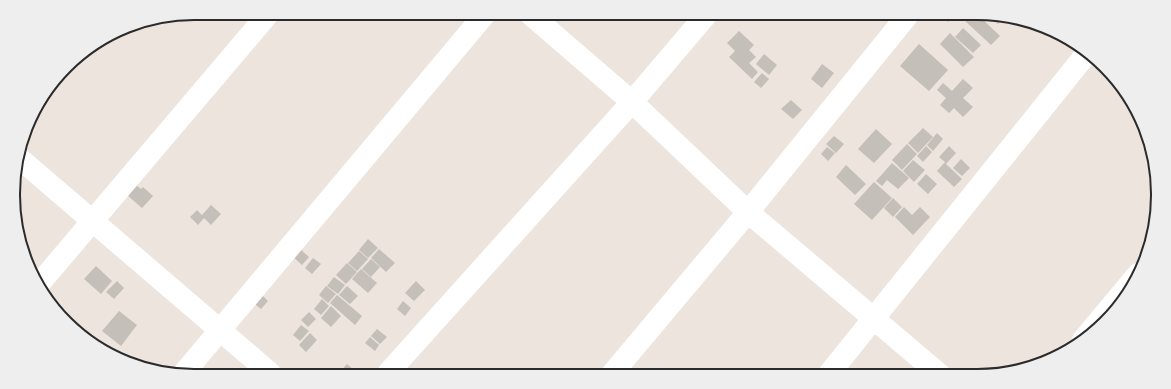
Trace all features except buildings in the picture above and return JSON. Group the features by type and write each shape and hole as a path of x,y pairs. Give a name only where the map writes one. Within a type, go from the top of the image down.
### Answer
{"street":[{"path":"42,280 263,20"},
{"path":"187,369 220,332 480,20"},
{"path":"537,20 632,102 748,212 933,369"},
{"path":"392,369 632,102 702,20"},
{"path":"616,369 748,212 904,20"},
{"path":"833,369 875,319 1084,57"},
{"path":"23,161 220,332 265,369"},
{"path":"1104,314 1114,302"}]}
